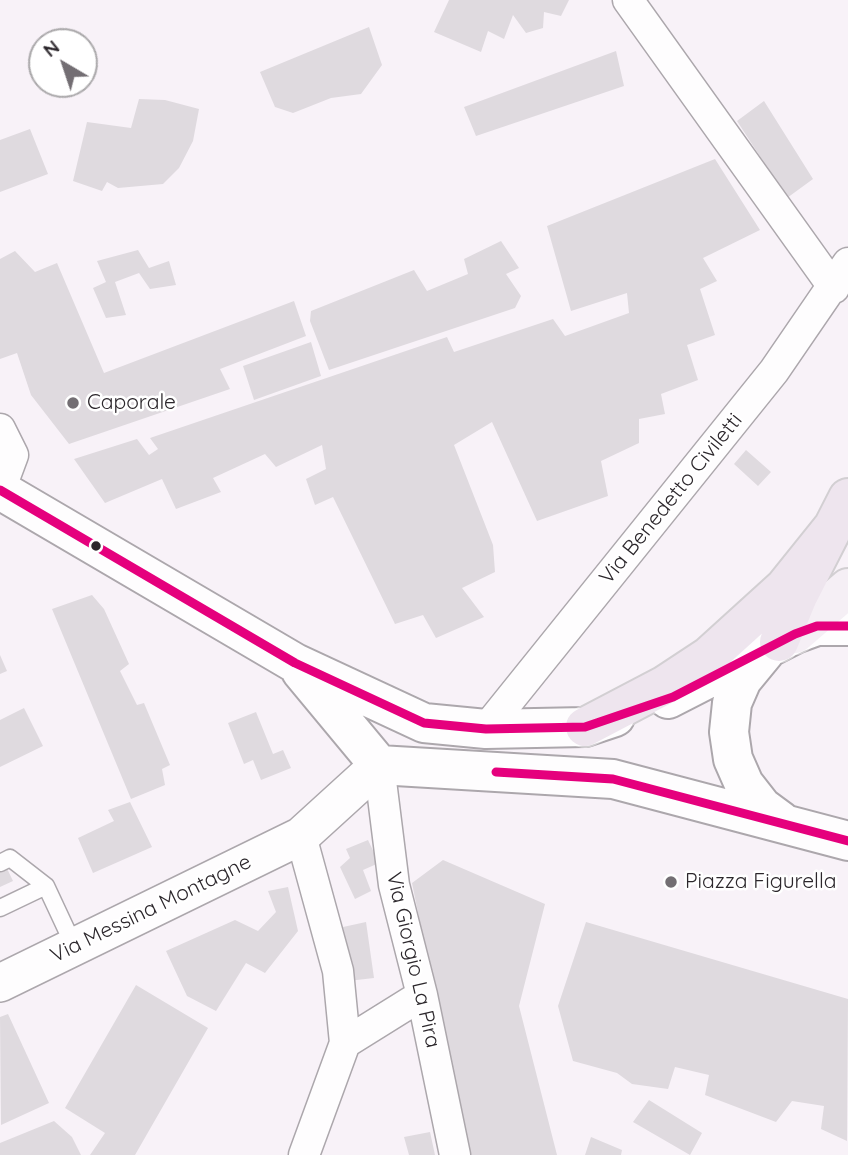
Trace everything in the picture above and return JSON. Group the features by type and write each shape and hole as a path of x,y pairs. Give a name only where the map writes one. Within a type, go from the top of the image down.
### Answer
{"highway":[{"path":"782,641 798,596 841,512"},
{"path":"585,727 665,685 709,656 785,587 841,512"}],"main road":[{"path":"0,490 295,663 424,723 486,729 585,727 673,697 817,626 848,626"},
{"path":"848,588 782,641 741,680 732,703 729,732 733,759 744,785 762,807 793,827 830,836 848,834"},
{"path":"295,663 379,765 612,779 848,841"},
{"path":"379,765 424,723"}],"street":[{"path":"628,0 841,275"},
{"name":"Via Benedetto Civiletti","path":"486,729 774,372 841,275"},
{"path":"0,429 13,455 0,490"},
{"name":"Via Messina Montagne","path":"0,983 301,836 379,765"},
{"name":"Via Giorgio La Pira","path":"379,765 394,885 422,995 455,1155"},
{"path":"301,836 338,971 345,1043 304,1155"},
{"path":"345,1043 422,995"}],"lane":[{"path":"0,863 10,858 46,886 74,946"},
{"path":"0,908 46,886"}],"building":[{"path":"449,0 569,0 561,16 544,12 543,28 526,33 513,15 504,39 488,31 481,52 434,32"},
{"path":"369,27 382,65 361,94 331,98 293,113 275,107 260,72"},
{"path":"616,51 624,86 476,136 464,107"},
{"path":"139,99 165,100 199,109 193,141 179,168 163,184 118,188 107,182 102,191 73,181 87,122 131,128"},
{"path":"764,101 813,179 787,198 737,121"},
{"path":"30,129 48,174 0,192 0,140"},
{"path":"715,159 760,230 703,258 717,281 700,289 715,335 687,345 698,380 661,394 665,414 639,419 639,443 601,461 608,496 537,521 492,422 454,445 493,545 495,572 462,588 484,617 436,638 423,615 395,624 333,497 315,505 306,479 326,469 322,445 276,467 265,454 213,478 221,492 176,509 162,479 105,503 74,459 137,439 149,455 158,449 150,438 447,337 454,352 553,319 565,336 629,313 627,293 571,311 547,226"},
{"path":"501,241 519,268 506,274 521,296 515,308 329,370 310,321 311,311 414,270 427,291 468,274 464,259"},
{"path":"138,250 149,268 169,261 176,285 150,289 139,273 115,282 126,315 106,318 93,288 106,282 97,261"},
{"path":"15,251 35,272 57,263 104,373 294,301 306,336 220,369 230,389 69,444 31,395 17,353 0,359 0,259"},
{"path":"311,342 321,376 254,400 243,366"},
{"path":"746,450 771,472 758,486 734,464"},
{"path":"92,595 104,609 129,664 120,671 137,705 144,703 170,765 162,769 165,785 131,799 52,609"},
{"path":"0,655 7,671 0,674"},
{"path":"24,708 43,746 0,767 0,720"},
{"path":"256,712 273,754 283,750 291,768 261,780 253,760 244,764 228,723"},
{"path":"130,802 152,847 93,873 78,838 114,821 108,810"},
{"path":"368,840 379,863 363,870 371,891 355,899 340,867 350,858 346,849"},
{"path":"0,854 13,881 0,887"},
{"path":"443,860 545,904 519,1006 557,1155 467,1155 412,883"},
{"path":"288,887 298,931 265,973 246,963 216,1011 187,996 166,951 235,920 258,931 276,912 268,891"},
{"path":"366,922 374,978 348,981 343,927"},
{"path":"586,922 848,999 847,1141 821,1129 824,1106 792,1101 776,1122 705,1095 709,1075 675,1067 668,1089 632,1084 617,1073 573,1061 558,1006"},
{"path":"136,985 208,1028 135,1155 90,1155 105,1133 65,1108"},
{"path":"8,1014 49,1103 1,1125 0,1017"},
{"path":"649,1100 702,1133 690,1155 633,1122"},
{"path":"54,1121 72,1137 81,1155 0,1155 0,1143"},
{"path":"430,1132 435,1155 409,1155 404,1137"},
{"path":"591,1137 622,1150 621,1155 585,1155"}],"transit line":[{"path":"0,490 295,663 424,723 486,729 585,727 673,697 795,634 817,626 848,626"},
{"path":"496,772 613,779 848,841"}],"place":[{"name":"Caporale","path":"73,403"},
{"name":"Piazza Figurella","path":"671,882"}]}
